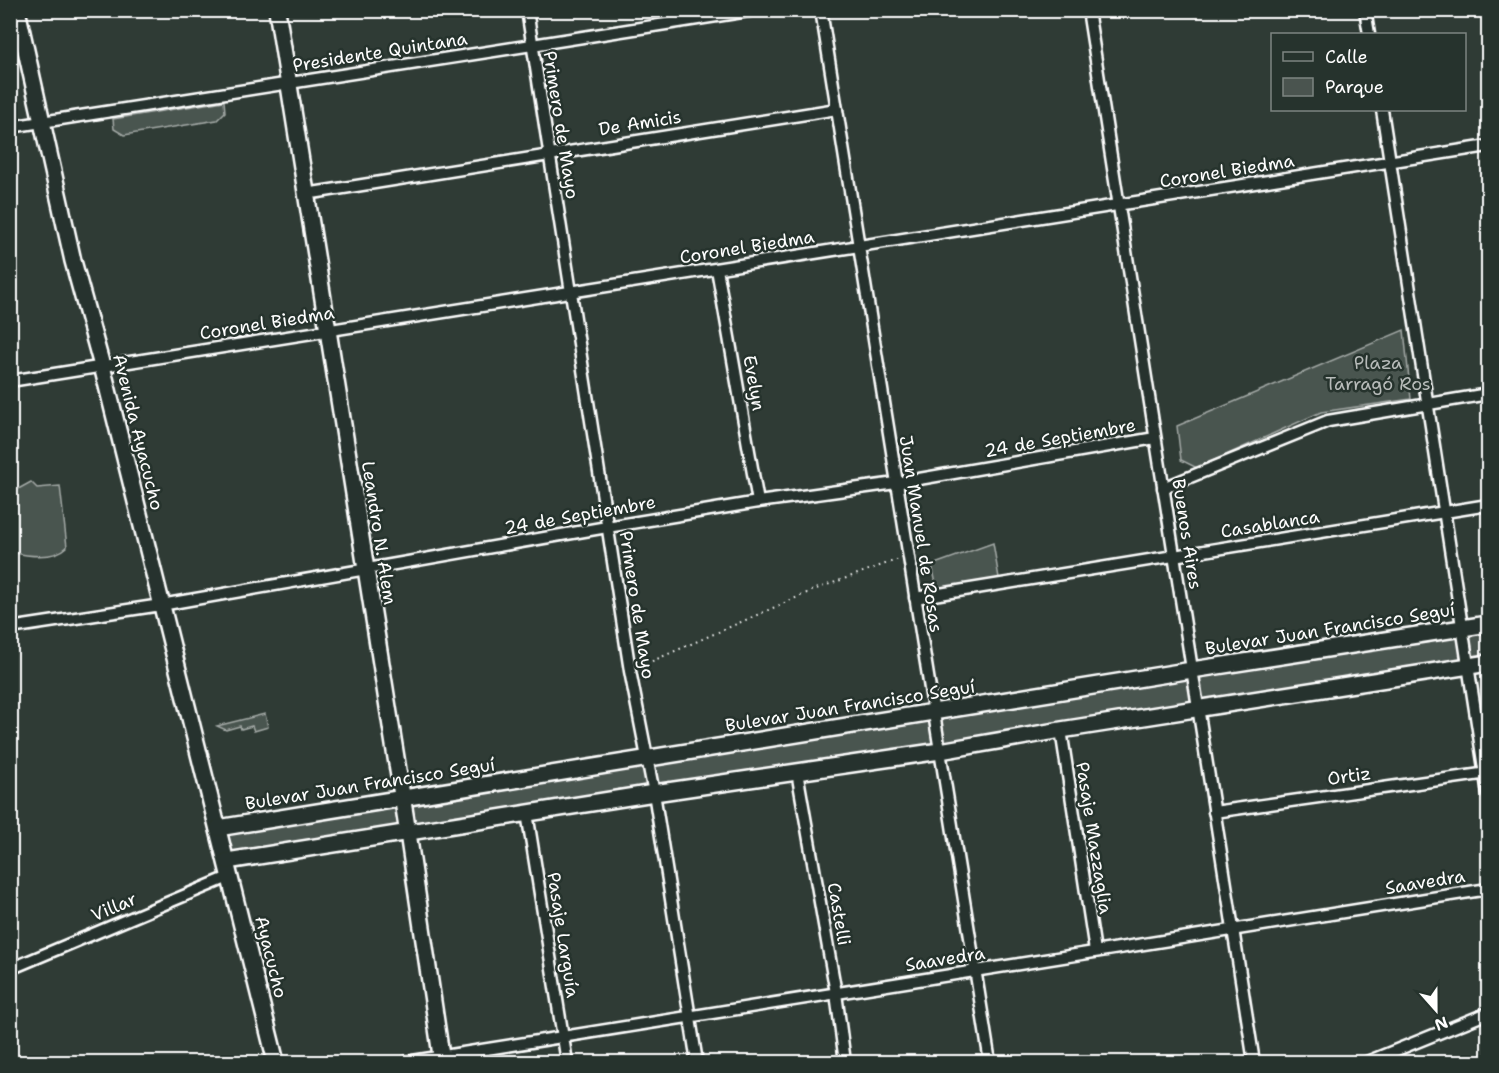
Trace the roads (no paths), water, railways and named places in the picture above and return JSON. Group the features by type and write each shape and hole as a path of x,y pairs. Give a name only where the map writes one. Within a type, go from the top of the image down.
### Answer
{"main road":[{"name":"Avenida Ayacucho","path":"17,10 73,261 102,366 229,868"},
{"name":"Leandro N. Alem","path":"277,10 408,833 441,1059"},
{"name":"Bulevar Juan Francisco Seguí","path":"218,828 1488,624"},
{"path":"229,868 408,833 527,813 940,751 1488,663"},
{"name":"Ayacucho","path":"229,868 276,1062"}],"street":[{"name":"Primero de Mayo","path":"526,10 630,671 654,793 697,1062"},
{"name":"Presidente Quintana","path":"10,127 755,10"},
{"name":"Juan Manuel de Rosas","path":"821,10 990,1062"},
{"name":"Buenos Aires","path":"1088,10 1254,1062"},
{"path":"1365,10 1369,33"},
{"name":"De Amicis","path":"306,194 837,109"},
{"path":"1382,111 1468,666 1487,774 1488,794"},
{"name":"Coronel Biedma","path":"10,381 1488,146"},
{"name":"Evelyn","path":"717,269 758,502"},
{"path":"1163,488 1328,421 1488,394"},
{"name":"24 de Septiembre","path":"10,628 161,605 608,526 896,483 1155,438"},
{"name":"Casablanca","path":"915,598 1488,505"},
{"name":"Pasaje Mazzaglia","path":"1061,730 1095,951"},
{"name":"Castelli","path":"797,772 836,993 845,1062"},
{"name":"Ortiz","path":"1214,812 1487,774"},
{"name":"Pasaje Larguía","path":"527,813 567,1062"},
{"name":"Villar","path":"10,969 229,868"},
{"name":"Saavedra","path":"406,1062 441,1059 690,1016 1488,889"},
{"path":"1367,1062 1488,1013"}],"park label":[{"name":"Plaza Tarragó Ros","path":"1378,373"}]}
